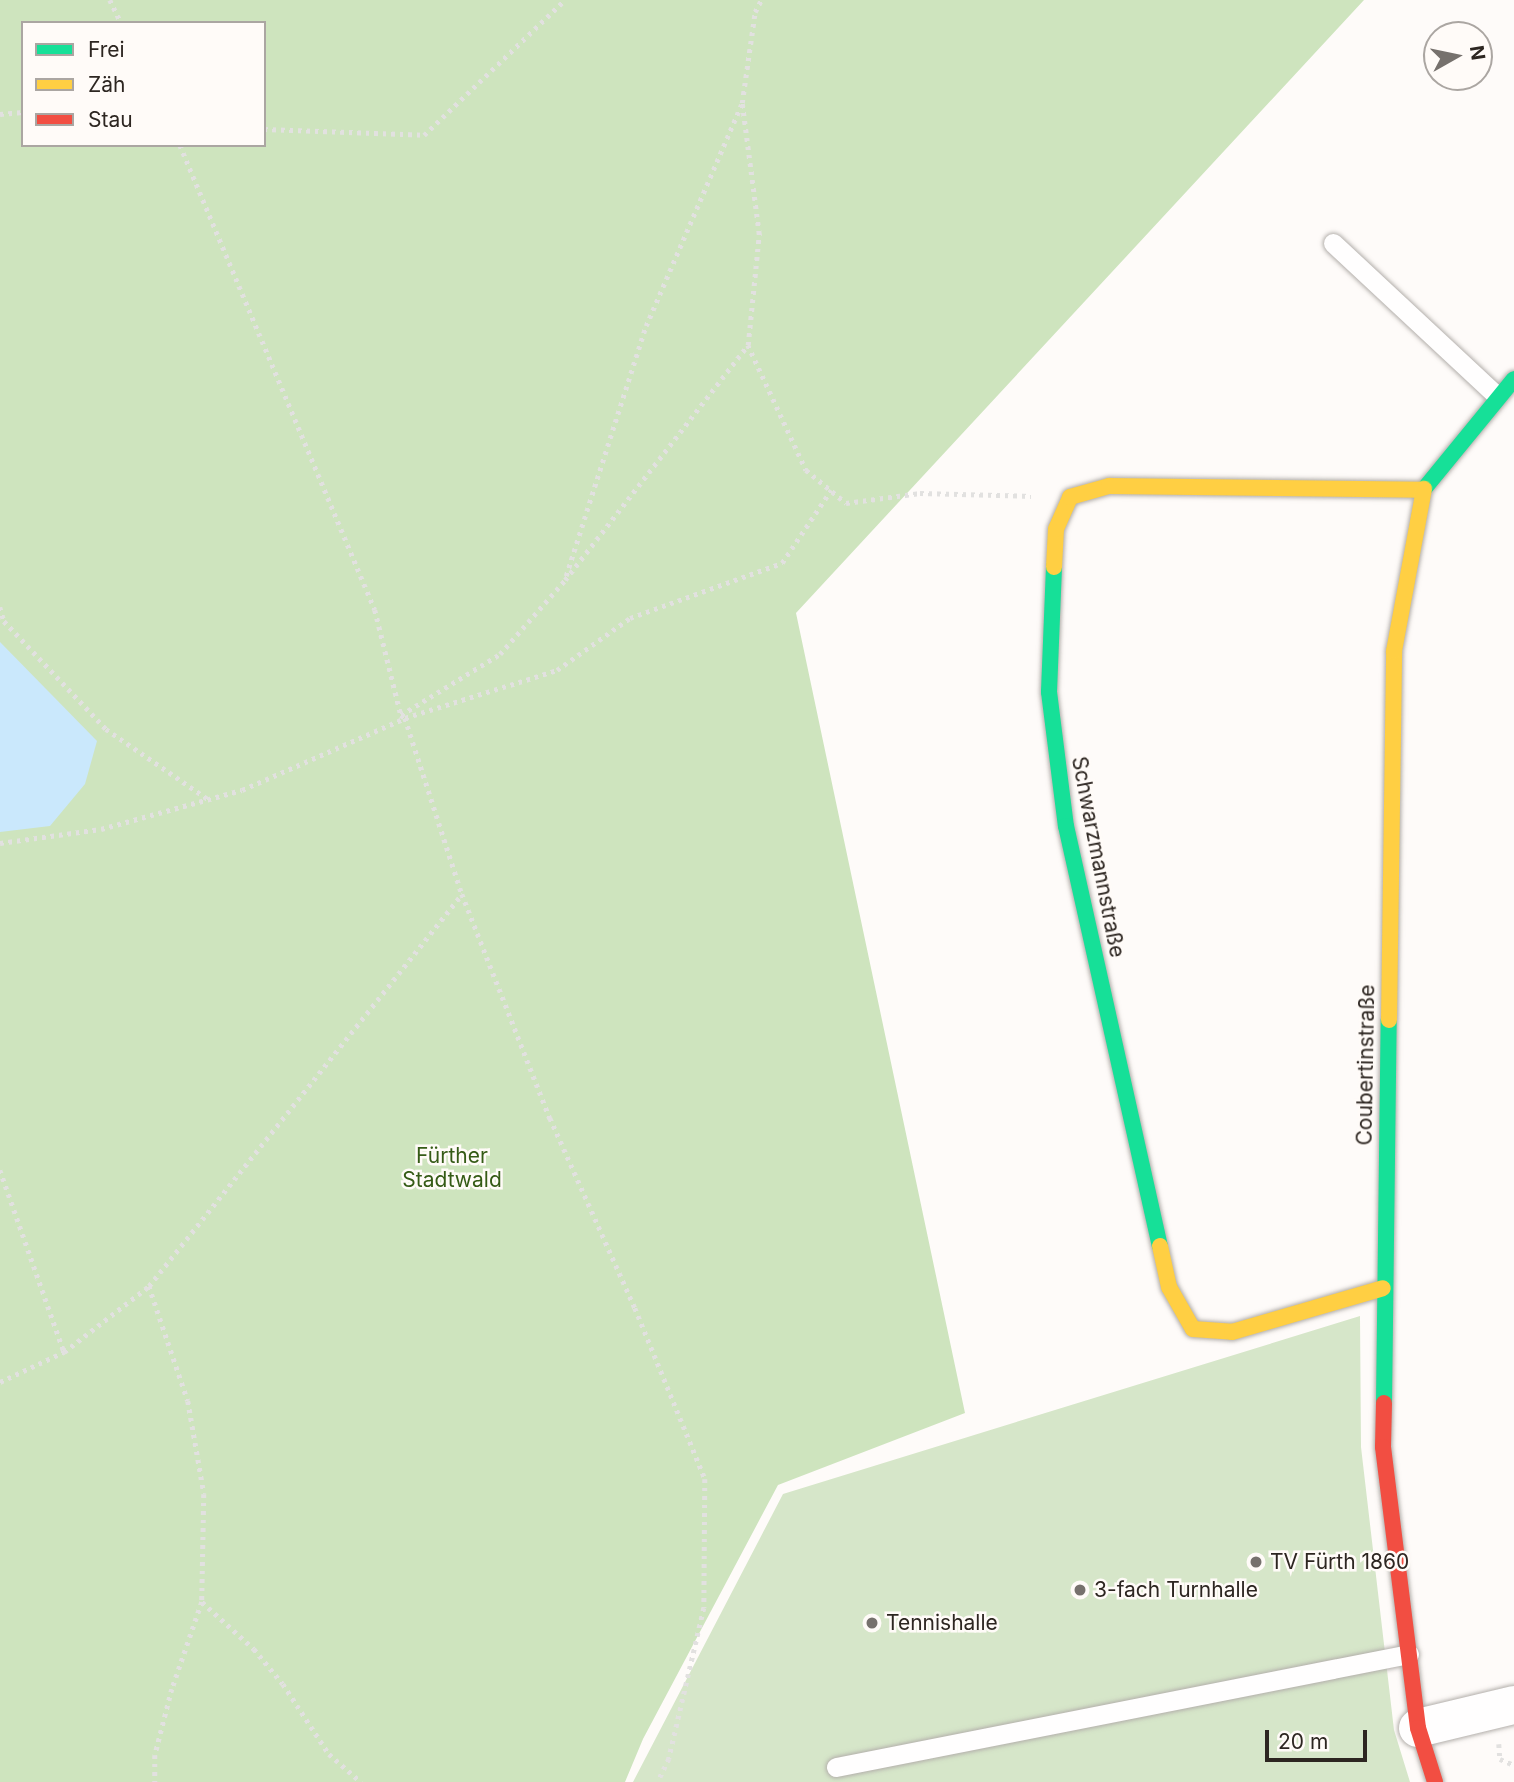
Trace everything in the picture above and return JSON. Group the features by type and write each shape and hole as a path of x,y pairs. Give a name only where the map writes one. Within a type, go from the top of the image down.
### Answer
{"street":[{"name":"Coubertinstraße","path":"1435,1782 1418,1728 1383,1447 1383,1288 1394,651 1423,490 1497,396 1514,379"},
{"path":"1070,497 1109,486 1423,490"},
{"name":"Schwarzmannstraße","path":"1070,497 1056,528 1049,692 1066,826 1169,1287 1193,1329 1232,1332 1383,1288"},
{"path":"1418,1728 1514,1705"}],"lane":[{"path":"1334,243 1497,396"},
{"path":"836,1767 1409,1654"}],"path":[{"path":"110,0 120,21"},
{"path":"266,129 424,135 565,0"},
{"path":"565,580 646,326 742,103 755,12 761,0"},
{"path":"742,103 759,234 748,345 806,470 846,503 920,493 1070,497"},
{"path":"0,114 21,112"},
{"path":"181,147 375,610 403,717 462,894 550,1118 635,1308 705,1479 704,1608 669,1759 658,1782"},
{"path":"403,717 500,654 565,580 748,345"},
{"path":"0,843 101,829 242,790 403,717 557,670 630,618 782,563 831,490"},
{"path":"0,607 4,621 106,729 209,799"},
{"path":"0,1382 64,1352 149,1286 462,894"},
{"path":"0,1170 64,1352"},
{"path":"149,1286 188,1401 204,1494 202,1602 155,1755 155,1782"},
{"path":"202,1602 254,1649 283,1684 330,1754 361,1782"}],"green space":[{"name":"Fürther Stadtwald","path":"0,0 1364,0 796,613 965,1413 778,1485 643,1739 625,1782 0,1782"},
{"path":"1360,1316 1361,1447 1394,1730 1410,1782 633,1782 783,1494"}],"water":[{"path":"0,642 97,741 85,784 50,826 0,832"}],"traffic: fast":[{"path":"1424,489 1514,379"},
{"path":"1054,567 1049,692 1066,826 1160,1246"},
{"path":"1384,1403 1389,1020"}],"traffic: slow":[{"path":"1054,567 1056,529 1070,497 1109,486 1423,490"},
{"path":"1389,1020 1394,651 1424,489"},
{"path":"1160,1246 1169,1287 1193,1329 1232,1332 1383,1288"}],"traffic: jam":[{"path":"1384,1403 1383,1447 1418,1728 1435,1782"}],"place":[{"name":"TV Fürth 1860","path":"1256,1562"},
{"name":"3-fach Turnhalle","path":"1080,1590"},
{"name":"Tennishalle","path":"872,1623"}]}
